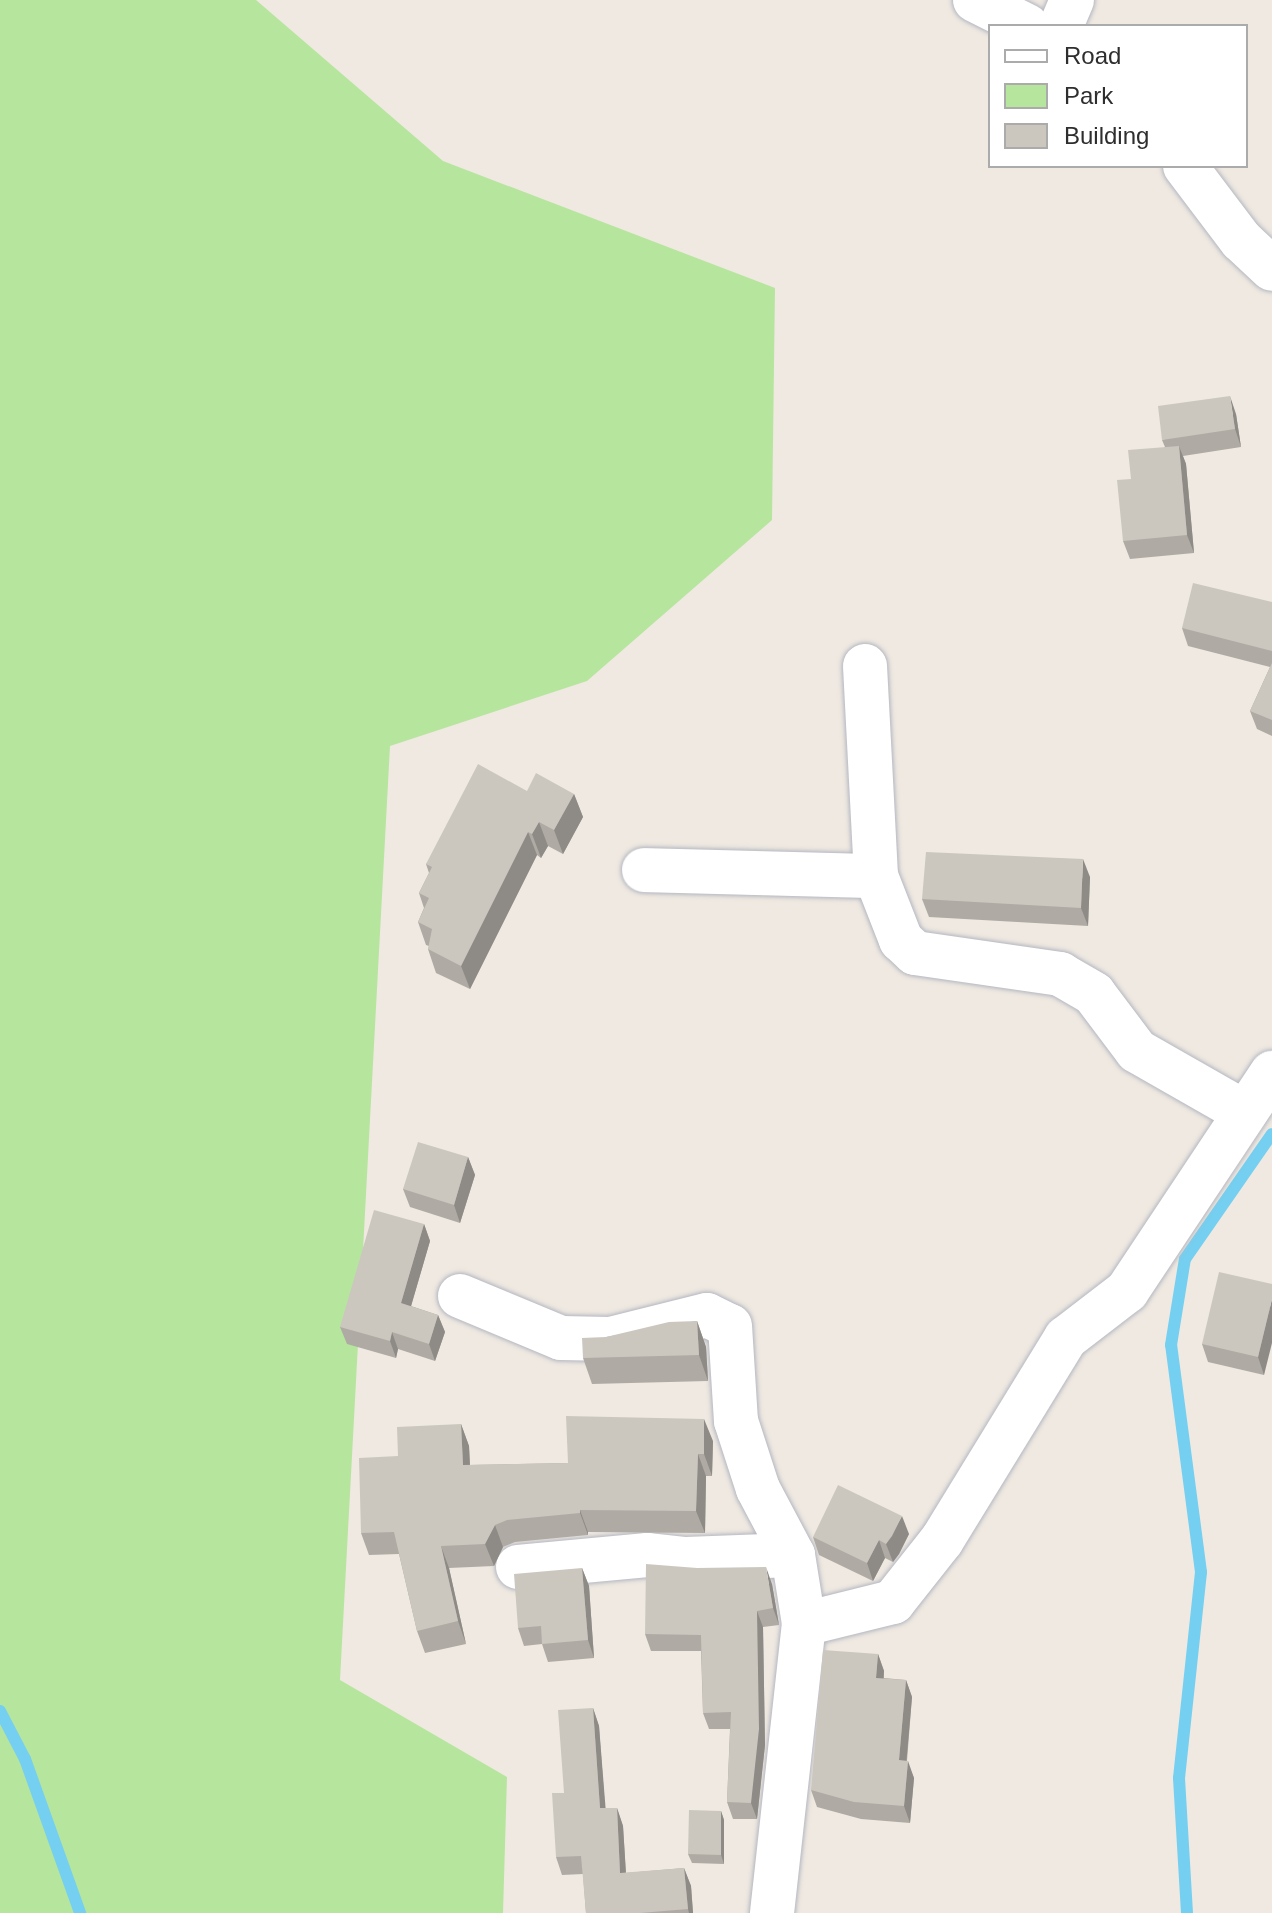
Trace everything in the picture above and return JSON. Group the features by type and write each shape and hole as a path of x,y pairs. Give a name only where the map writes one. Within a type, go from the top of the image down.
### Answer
{"street":[{"path":"975,0 1023,24"},
{"path":"1062,24 1072,0"},
{"path":"1187,168 1241,240 1272,269"},
{"path":"865,666 876,876 901,940 915,953 1060,974 1094,994 1137,1051 1244,1112"},
{"path":"644,870 876,876"},
{"path":"804,1624 893,1602 942,1540 1066,1338 1127,1291 1272,1073"},
{"path":"460,1296 561,1338 610,1339 707,1315 730,1326 736,1421 758,1489 793,1555 804,1624 772,1913"},
{"path":"518,1567 647,1555 686,1559 793,1555"}],"green space":[{"path":"0,0 256,0 443,161 775,288 772,520 587,681 390,746 340,1680 507,1777 503,1913 0,1913"}],"building":[{"path":"1230,396 1235,429 1162,440 1158,406"},
{"path":"1179,446 1187,535 1123,541 1117,480 1131,479 1128,450"},
{"path":"1193,583 1272,602 1272,651 1182,628"},
{"path":"1272,663 1272,720 1250,711"},
{"path":"478,764 527,791 536,773 574,794 554,830 539,822 532,834 528,832 461,966 428,949 432,929 418,922 429,898 419,893 432,867 426,864"},
{"path":"926,852 1083,859 1081,908 922,899"},
{"path":"418,1142 468,1157 454,1205 403,1189"},
{"path":"374,1210 424,1224 401,1303 438,1315 429,1344 392,1332 390,1341 340,1327"},
{"path":"1219,1272 1272,1284 1272,1299 1258,1357 1202,1344"},
{"path":"697,1321 699,1355 583,1358 582,1338 606,1337 669,1322"},
{"path":"566,1416 704,1419 704,1454 698,1454 696,1511 580,1510 580,1513 507,1520 495,1525 485,1544 441,1546 458,1621 417,1631 394,1532 361,1533 359,1458 398,1456 397,1427 461,1424 463,1465 568,1463"},
{"path":"838,1485 902,1516 886,1544 879,1540 867,1563 813,1537"},
{"path":"646,1564 697,1568 766,1567 773,1608 757,1611 759,1729 751,1803 727,1802 731,1712 703,1713 701,1635 645,1634"},
{"path":"582,1568 588,1640 542,1644 541,1626 518,1628 514,1574"},
{"path":"823,1650 878,1654 876,1678 906,1680 899,1760 908,1761 904,1806 854,1802 811,1790"},
{"path":"593,1708 600,1808 617,1808 620,1873 684,1868 688,1909 586,1913 581,1856 556,1857 552,1793 564,1793 558,1710"},
{"path":"689,1810 721,1811 721,1855 688,1854"}],"waterway":[{"path":"1187,1913 1179,1778 1201,1572 1171,1345 1185,1259 1272,1134"},
{"path":"0,1711 25,1759 80,1913"}]}
